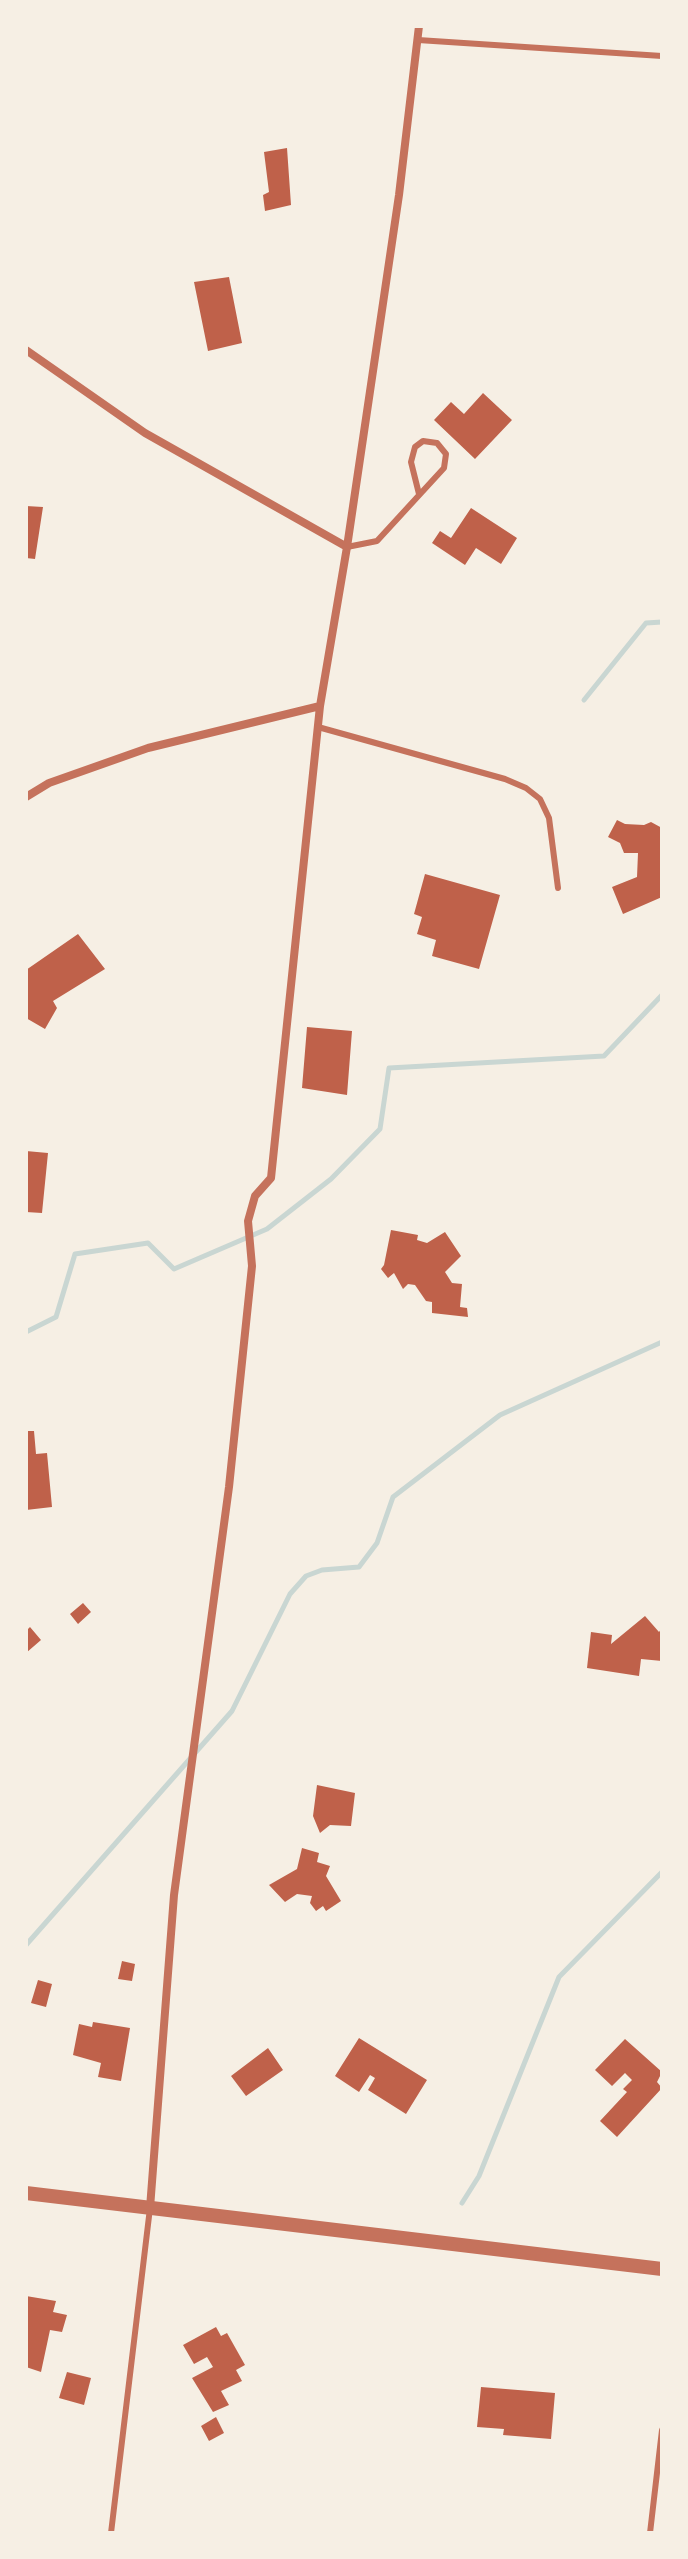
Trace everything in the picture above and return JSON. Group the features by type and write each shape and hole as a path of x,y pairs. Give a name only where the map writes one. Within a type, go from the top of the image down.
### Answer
{"street":[{"path":"150,2208 174,1895 227,1502 252,1266 248,1221 255,1196 271,1178 320,706 399,195 419,26"},
{"path":"26,350 145,433 347,547"},
{"path":"26,797 49,783 148,748 320,706"},
{"path":"26,2193 662,2269"}],"lane":[{"path":"418,40 662,56"},
{"path":"347,547 377,541 444,468 446,454 437,443 423,441 415,447 411,462 419,494"},
{"path":"318,727 505,779 526,788 540,799 549,818 558,888"},
{"path":"111,2533 150,2208"},
{"path":"650,2533 662,2430"}],"building":[{"path":"287,148 291,205 265,211 263,195 269,192 264,152"},
{"path":"229,277 242,343 208,351 194,282"},
{"path":"483,393 512,420 475,459 434,420 451,402 464,414"},
{"path":"26,506 43,507 35,559 26,558"},
{"path":"471,508 517,538 501,564 476,548 465,565 432,543 440,531 451,538"},
{"path":"617,820 625,824 644,825 651,822 662,828 662,897 623,914 612,887 637,877 638,853 624,853 620,843 608,837"},
{"path":"425,874 500,895 479,969 432,956 436,940 417,934 422,917 414,914"},
{"path":"78,934 105,969 53,1001 57,1008 45,1029 26,1018 26,970"},
{"path":"307,1027 352,1031 347,1095 302,1088"},
{"path":"26,1151 48,1153 42,1213 26,1212"},
{"path":"391,1230 418,1235 417,1240 427,1243 445,1232 461,1256 445,1272 452,1283 462,1284 460,1307 467,1308 468,1317 432,1313 432,1302 426,1301 415,1285 408,1284 403,1289 394,1273 388,1278 381,1269"},
{"path":"26,1431 34,1431 36,1454 47,1453 52,1507 26,1510"},
{"path":"83,1603 91,1612 78,1624 70,1614"},
{"path":"645,1616 659,1632 662,1628 662,1661 641,1659 639,1676 587,1668 591,1632 612,1635 611,1644"},
{"path":"30,1627 41,1640 26,1653 26,1631"},
{"path":"317,1785 355,1793 351,1826 330,1825 320,1833 313,1816"},
{"path":"302,1848 319,1853 317,1862 330,1866 326,1876 341,1901 326,1911 323,1906 316,1911 310,1903 312,1896 297,1894 285,1902 269,1885 297,1869"},
{"path":"122,1961 135,1964 132,1981 118,1979"},
{"path":"38,1980 52,1984 46,2007 31,2003"},
{"path":"93,2022 130,2028 121,2081 98,2077 101,2063 73,2055 79,2024 92,2027"},
{"path":"359,2038 427,2080 406,2114 368,2090 375,2078 370,2075 359,2092 335,2076"},
{"path":"625,2039 662,2072 657,2082 662,2088 617,2137 600,2121 627,2092 623,2089 632,2080 625,2073 612,2086 595,2070"},
{"path":"268,2048 283,2070 246,2096 231,2076"},
{"path":"26,2296 56,2301 53,2312 67,2315 62,2332 50,2330 41,2372 26,2367"},
{"path":"216,2327 221,2336 227,2333 245,2365 236,2370 242,2381 221,2391 229,2405 213,2412 192,2378 213,2367 207,2357 194,2364 183,2345"},
{"path":"67,2372 91,2378 84,2405 59,2398"},
{"path":"481,2387 555,2393 551,2439 503,2435 504,2429 477,2427"},
{"path":"216,2417 224,2433 209,2441 201,2426"}],"waterway":[{"path":"584,700 646,623 662,622"},
{"path":"26,1332 56,1317 75,1254 148,1243 174,1269 267,1229 331,1179 380,1129 389,1068 604,1056 662,995"},
{"path":"26,1945 232,1711 290,1594 306,1576 322,1570 359,1567 377,1543 393,1497 500,1415 662,1342"},
{"path":"462,2203 479,2176 559,1977 662,1872"}]}
